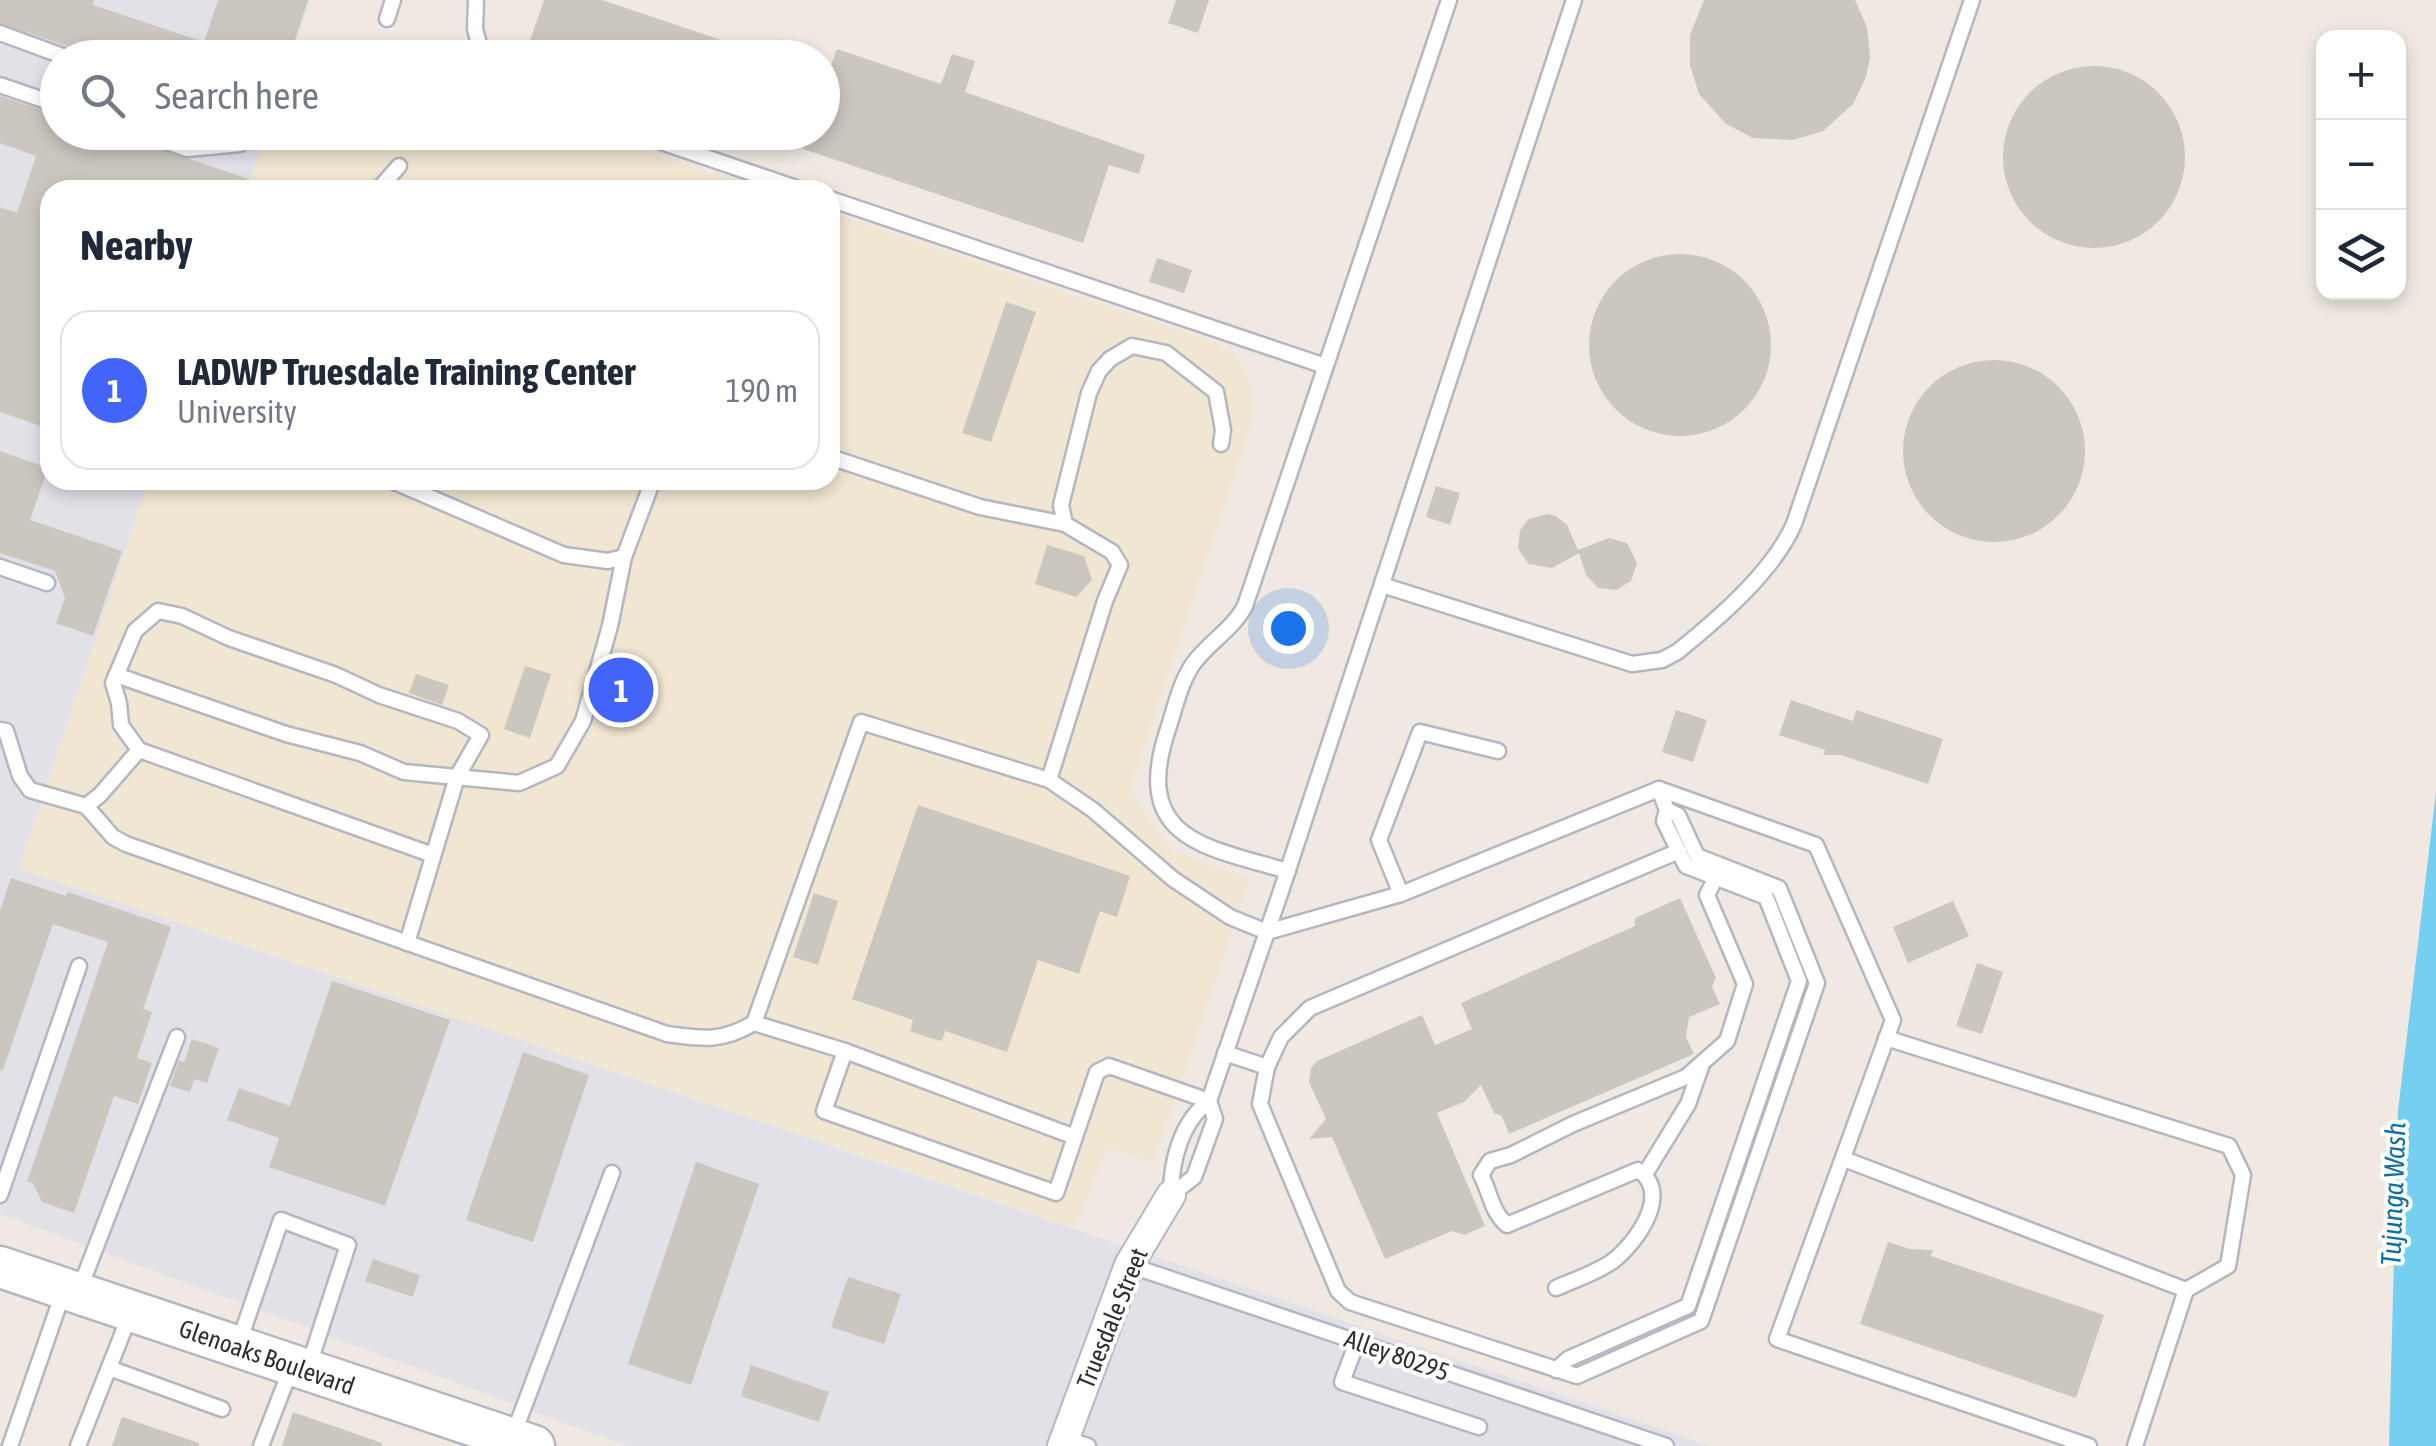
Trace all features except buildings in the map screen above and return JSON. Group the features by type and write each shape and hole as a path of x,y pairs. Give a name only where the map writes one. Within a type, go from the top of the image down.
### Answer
{"main road":[{"name":"Glenoaks Boulevard","path":"0,1267 523,1442"}],"street":[{"name":"Truesdale Street","path":"1072,1444 1129,1264 1172,1195"}],"lane":[{"path":"386,19 393,0"},
{"path":"476,0 478,40"},
{"path":"1288,871 1208,848 1185,836 1164,808 1156,777 1159,757 1189,670 1245,606 1449,0"},
{"path":"1172,1195 1171,1168 1193,1113 1209,1101 1268,932 1574,0"},
{"path":"1382,584 1632,664 1662,660 1678,652 1760,574 1784,546 1794,524 1972,0"},
{"path":"0,33 40,48"},
{"path":"0,85 40,99"},
{"path":"685,150 773,180"},
{"path":"387,180 399,166"},
{"path":"840,202 1325,366"},
{"path":"1065,524 1061,505 1089,394 1099,371 1132,346 1166,353 1216,392 1224,430 1221,444"},
{"path":"840,459 980,507 1065,524 1112,552 1120,565 1049,780"},
{"path":"413,490 564,556 608,561 624,556"},
{"path":"116,676 286,734 360,753 404,772 519,783 557,766 583,722 596,686 624,556 649,490"},
{"path":"0,567 47,583"},
{"path":"407,943 434,855 457,778 481,734 458,721 229,638 182,616 158,611 135,631 113,683 121,725 139,750 434,855"},
{"path":"0,730 6,732 20,776 30,790 86,806 113,837 126,844 668,1034 698,1038 733,1036 754,1024 861,722 1049,780 1092,810 1173,879 1230,917 1268,932 1401,894 1659,788 1816,845 1892,1020 1777,1339 2089,1446"},
{"path":"1401,894 1380,840 1420,732 1498,750"},
{"path":"86,806 139,750"},
{"path":"1659,788 1667,810 1664,821 1679,851 1686,866 1778,888 1817,983 1702,1321 1577,1376 1350,1302 1338,1291 1260,1104 1266,1067 1281,1037 1310,1008 1679,851"},
{"path":"1667,810 1678,815 1697,856 1719,872"},
{"path":"1556,1288 1608,1264 1631,1246 1653,1202 1653,1188 1645,1174 1638,1170 1507,1226 1495,1215 1489,1190 1480,1175 1490,1160 1686,1077 1727,1041 1745,984 1707,895 1719,872"},
{"path":"0,1195 79,966"},
{"path":"754,1024 845,1051 1075,1137"},
{"path":"10,1446 177,1037"},
{"path":"1886,1038 2229,1146 2242,1175 2228,1266 2186,1290 2135,1446"},
{"path":"845,1051 824,1111 1056,1192 1097,1072 1109,1066 1209,1101"},
{"path":"1225,1053 1266,1067"},
{"path":"1645,1174 1688,1104 1703,1062"},
{"path":"1172,1195 1194,1178 1215,1119 1209,1101"},
{"path":"1844,1159 2186,1290"},
{"path":"523,1442 612,1173"},
{"path":"237,1346 281,1220 348,1245 300,1368 261,1446"},
{"name":"Alley 80295","path":"1129,1264 1666,1446"},
{"path":"78,1446 132,1311"},
{"path":"1357,1342 1342,1382 1479,1427"},
{"path":"109,1368 222,1409"}],"shaded area":[{"path":"0,0 310,0 297,40 40,40 40,150 260,150 250,180 40,180 40,490 146,490 20,869 1710,1446 627,1446 0,1214"},
{"path":"260,150 641,150 731,180 249,180"},
{"path":"840,216 1215,343 1232,353 1249,380 1252,409 1248,433 1129,790 1171,851 1250,879 1153,1162 1107,1147 1075,1228 19,869 146,490 840,490"}],"water":[{"path":"2436,792 2436,1446 2389,1446 2398,1111"}],"place":[{"name":"LADWP Truesdale Training Center","path":"621,690"}],"water label":[{"name":"Tujunga Wash","path":"2393,1194"}]}
